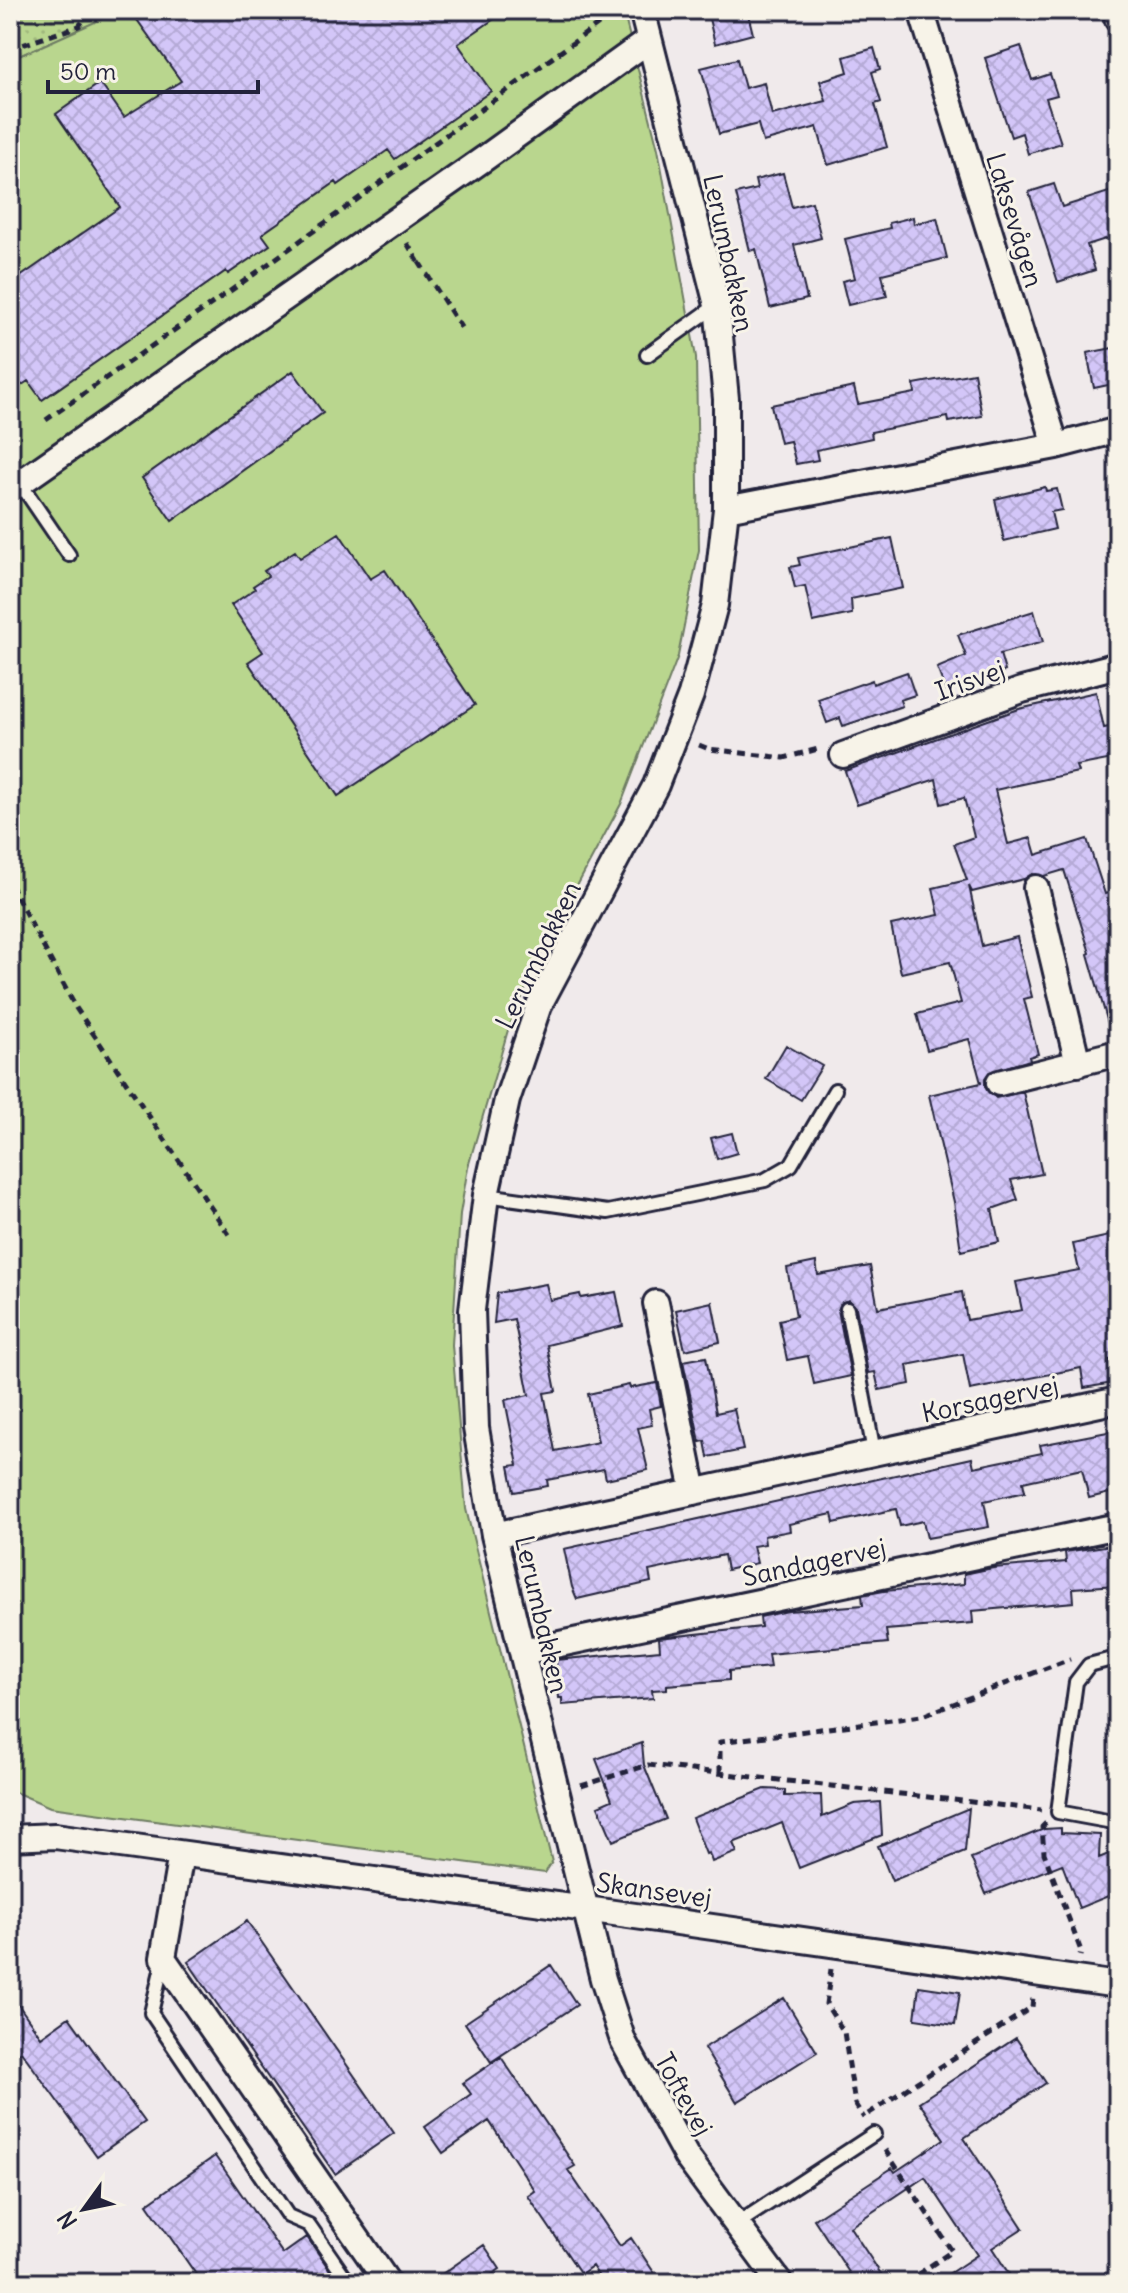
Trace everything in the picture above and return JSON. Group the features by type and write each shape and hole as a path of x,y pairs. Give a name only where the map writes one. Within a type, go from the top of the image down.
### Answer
{"street":[{"name":"Lerumbakken","path":"586,1909 494,1535 476,1428 472,1310 486,1195 507,1100 539,1005 656,785 691,695 715,605 726,509 726,399 717,305 642,10"},
{"name":"Laksevågen","path":"921,10 1056,446"},
{"path":"1115,10 1118,20"},
{"path":"15,486 649,40"},
{"path":"726,509 1056,446 1118,430"},
{"name":"Irisvej","path":"843,755 1022,690 1118,665"},
{"path":"1036,888 1078,1064"},
{"path":"999,1083 1118,1053"},
{"path":"656,1303 694,1492"},
{"name":"Korsagervej","path":"494,1535 1118,1400"},
{"name":"Sandagervej","path":"522,1652 1118,1526"},
{"name":"Skansevej","path":"10,1838 55,1836 1118,1985"},
{"path":"181,1854 163,1958 388,2283"},
{"name":"Toftevej","path":"586,1909 603,1979 623,2041 686,2156 780,2283"}],"lane":[{"path":"647,355 717,305"},
{"path":"15,486 69,555"},
{"path":"486,1195 608,1212 765,1180 791,1165 835,1090"},
{"path":"847,1309 874,1452"},
{"path":"1118,1661 1089,1665 1076,1682 1058,1812 1118,1823"},
{"path":"163,1958 151,2013 288,2216 309,2225 349,2283"},
{"path":"737,2224 874,2134"}],"path":[{"path":"10,49 79,26 91,10"},
{"path":"46,420 260,270 618,10"},
{"path":"419,262 462,329"},
{"path":"675,736 709,749 784,758 830,746 843,755"},
{"path":"10,884 76,1008 230,1236"},
{"path":"720,1773 720,1742 922,1716 1074,1657 1089,1665"},
{"path":"557,1794 648,1765 1058,1812"},
{"path":"1058,1812 1042,1827 1044,1853 1081,1951 1078,1979"},
{"path":"863,2117 1032,2007 1037,1973"},
{"path":"1111,2216 1118,2228"}],"green space":[{"path":"10,10 109,10 103,19 10,60"},
{"path":"109,10 623,10 658,149 696,357 699,550 678,656 621,804 540,955 508,1030 468,1167 460,1214 452,1345 466,1509 552,1862 545,1873 50,1807 10,1790 10,60 102,19"}],"building":[{"path":"130,10 507,10 458,44 491,91 395,159 388,150 338,185 336,182 262,234 270,245 228,274 226,271 42,400 28,381 10,393 10,284 120,207 56,114 100,83 124,117 181,81"},
{"path":"707,10 747,10 753,34 715,44"},
{"path":"1021,46 1032,80 1050,74 1057,95 1046,98 1061,143 1028,154 1022,133 1011,137 985,58"},
{"path":"874,48 880,69 872,72 881,102 875,104 887,147 828,165 817,127 763,142 758,124 719,134 701,68 737,59 745,88 764,83 772,115 826,101 820,81 848,72 844,57"},
{"path":"783,173 792,207 812,202 821,238 794,245 807,299 770,308 756,249 750,251 736,194 757,189 755,180"},
{"path":"1054,184 1062,207 1118,189 1118,235 1087,245 1095,270 1058,282 1029,192"},
{"path":"913,217 914,224 937,218 947,258 882,274 887,296 848,305 842,281 855,278 845,239 890,228 889,223"},
{"path":"1118,347 1118,383 1094,388 1087,353"},
{"path":"293,371 323,413 172,521 142,478"},
{"path":"974,373 982,416 949,422 948,417 871,432 872,438 816,450 818,460 796,464 790,441 780,443 771,405 854,387 858,404 915,393 914,384"},
{"path":"1045,487 1046,491 1057,489 1062,510 1051,512 1055,529 1004,541 995,499"},
{"path":"339,533 370,579 385,570 475,705 338,796 248,662 263,652 231,605 268,576 264,571 295,551 300,558"},
{"path":"892,538 903,588 851,599 852,614 813,622 805,586 795,588 790,567 800,565 798,558"},
{"path":"1034,611 1043,642 1000,654 1005,671 946,691 937,668 966,656 958,635"},
{"path":"907,672 915,695 900,700 902,706 843,726 840,718 827,723 818,699 872,680 873,684"},
{"path":"1096,692 1104,728 1114,726 1118,758 1076,766 1078,772 995,790 1008,844 1031,838 1036,855 1087,839 1105,894 1118,890 1118,1036 1112,1037 1064,870 1044,876 1032,874 1024,879 972,892 969,886 982,946 1017,937 1032,997 1024,999 1038,1054 1029,1057 1030,1060 989,1072 985,1087 996,1098 1023,1092 1042,1174 1011,1180 1018,1200 992,1209 999,1242 961,1251 954,1202 929,1095 981,1083 969,1039 927,1050 917,1014 961,1003 950,962 901,973 891,925 939,915 933,888 967,880 954,844 974,837 964,798 941,804 936,779 857,805 845,771 1019,709"},
{"path":"786,1045 822,1066 801,1100 766,1079"},
{"path":"732,1133 737,1153 717,1159 711,1138"},
{"path":"1118,1234 1118,1314 1113,1315 1118,1359 1109,1360 1113,1383 1084,1388 1081,1368 970,1390 963,1354 907,1365 910,1384 879,1390 875,1372 868,1373 856,1307 849,1300 842,1302 838,1310 851,1376 814,1384 808,1356 787,1360 779,1320 796,1316 787,1268 816,1262 818,1275 870,1266 878,1308 962,1292 967,1320 1022,1310 1016,1282 1079,1270 1073,1244"},
{"path":"546,1284 550,1300 616,1292 623,1326 547,1345 556,1391 544,1393 555,1451 598,1442 588,1394 629,1385 630,1388 657,1383 661,1406 649,1409 652,1425 638,1428 648,1470 606,1479 604,1469 547,1480 548,1486 514,1492 509,1466 518,1465 505,1400 529,1395 514,1319 494,1323 497,1293"},
{"path":"712,1302 720,1342 685,1350 676,1310"},
{"path":"706,1357 716,1413 734,1409 743,1450 708,1457 705,1441 700,1442 683,1361"},
{"path":"1118,1430 1118,1491 1089,1498 1082,1469 1023,1482 1025,1492 984,1501 989,1527 927,1538 923,1521 900,1526 896,1509 834,1523 832,1514 789,1524 790,1531 764,1536 765,1544 753,1546 757,1563 727,1570 724,1555 649,1571 651,1582 577,1599 572,1587 564,1549 972,1458 974,1467 1042,1453 1040,1445"},
{"path":"1118,1544 1118,1585 1073,1588 1074,1602 972,1611 973,1623 886,1630 888,1643 768,1654 770,1667 729,1671 729,1680 667,1685 667,1689 652,1690 653,1698 562,1705 562,1698 559,1698 556,1660 660,1650 659,1638 761,1627 760,1617 788,1611 863,1605 862,1595 964,1584 964,1574 993,1568 1066,1562 1065,1552"},
{"path":"642,1743 644,1765 666,1819 613,1841 598,1806 612,1800 596,1759"},
{"path":"765,1789 785,1790 785,1796 821,1795 822,1817 854,1804 880,1802 882,1835 799,1868 782,1823 733,1843 737,1852 712,1862 692,1818"},
{"path":"969,1808 965,1851 892,1881 878,1846"},
{"path":"1061,1828 1061,1833 1100,1835 1099,1858 1118,1850 1118,1892 1079,1908 1062,1864 986,1894 971,1858 1044,1829"},
{"path":"247,1921 394,2133 335,2174 188,1962"},
{"path":"551,1965 577,2005 491,2062 465,2023"},
{"path":"919,1986 960,1992 955,2025 915,2019"},
{"path":"10,1993 41,2037 69,2017 145,2122 97,2156 21,2051 10,2058"},
{"path":"784,1998 817,2052 737,2102 704,2048"},
{"path":"1016,2038 1046,2083 964,2138 1023,2228 992,2248 1015,2283 935,2283 977,2255 925,2177 850,2227 887,2283 856,2283 814,2219 892,2168 895,2172 944,2139 919,2102"},
{"path":"501,2057 575,2166 568,2170 620,2246 631,2238 661,2283 603,2283 592,2266 581,2274 528,2196 535,2191 489,2121 443,2153 425,2127 471,2094 463,2083"},
{"path":"215,2156 283,2254 307,2237 331,2272 328,2275 334,2283 202,2283 147,2204"},
{"path":"484,2245 500,2269 479,2283 429,2283"}]}
